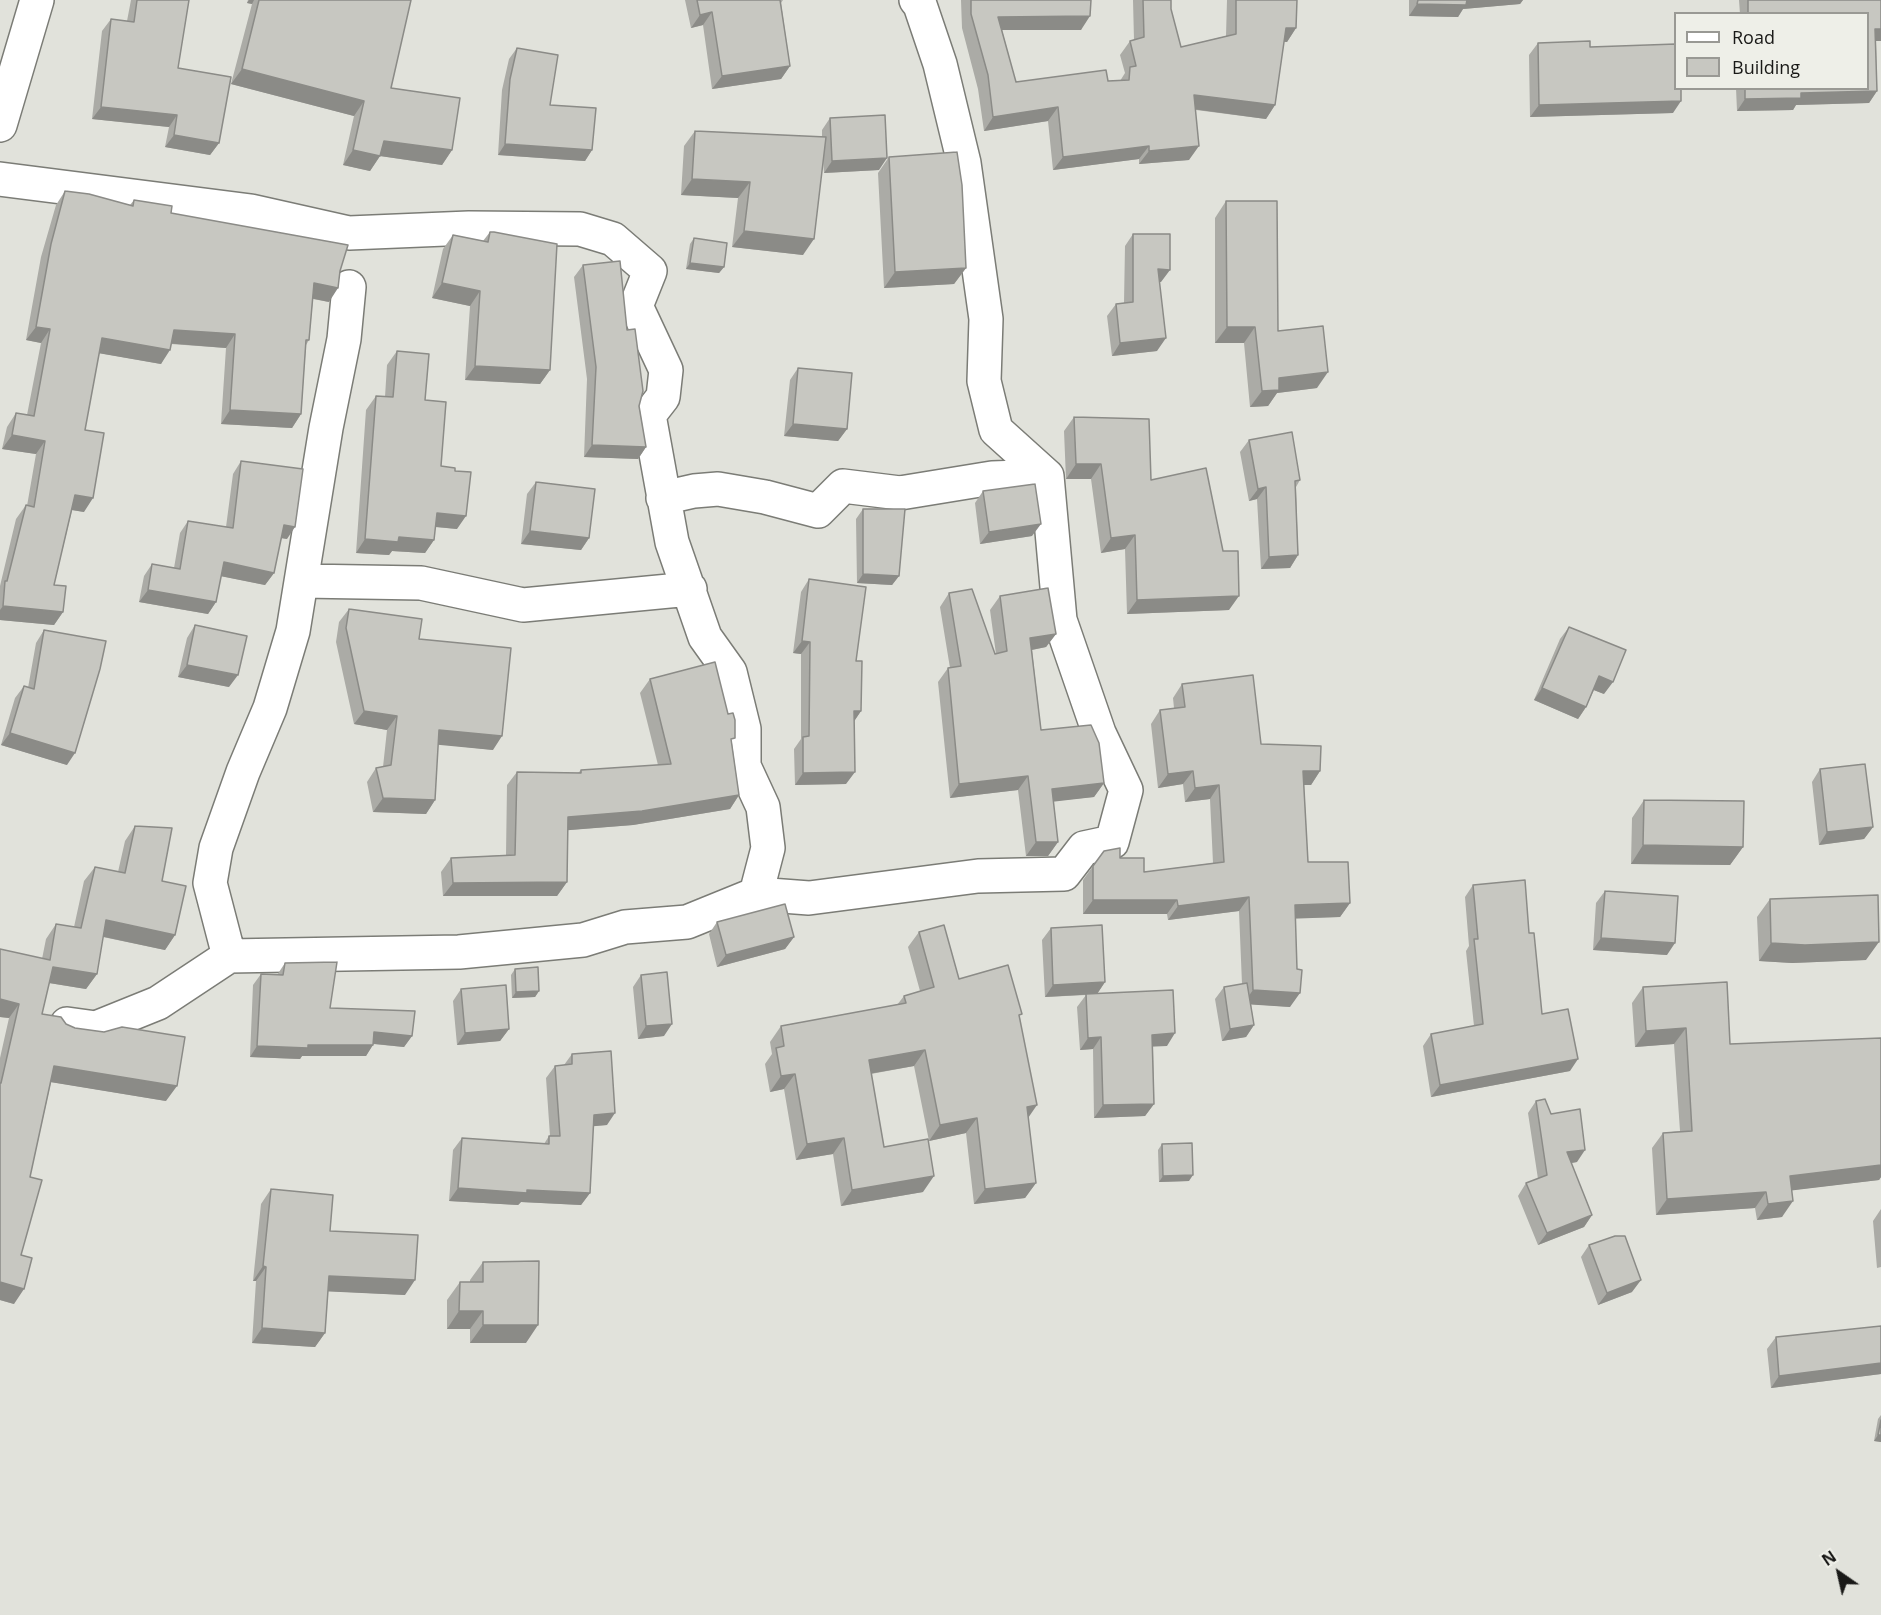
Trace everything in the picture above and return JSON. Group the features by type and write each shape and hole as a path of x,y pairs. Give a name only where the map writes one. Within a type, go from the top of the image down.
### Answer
{"street":[{"path":"0,125 37,0"},
{"path":"67,1024 96,1028 158,1003 229,956 459,952 584,940 625,927 687,922 756,894 808,898 978,876 1064,874 1084,848 1112,842 1126,790 1100,733 1060,620 1047,476 996,430 984,381 986,319 964,163 940,64 920,4 916,0"},
{"path":"0,178 251,211 350,233 469,228 580,229 613,239 650,271 636,306 666,370 663,397 649,415 663,498 672,542 705,637 730,672 744,729 744,766 763,807 768,848 756,894"},
{"path":"229,956 210,883 216,848 243,772 270,708 293,631 303,581 322,450 344,339 349,286"},
{"path":"663,498 694,491 718,489 765,497 818,511 843,486 900,493 993,478 1047,476"},
{"path":"303,581 421,583 523,605 690,589"}],"building":[{"path":"137,0 189,0 178,68 231,77 219,143 174,135 177,115 101,107 111,19 134,22"},
{"path":"259,0 411,0 391,88 460,98 452,150 384,141 380,156 353,150 364,101 242,69"},
{"path":"697,0 780,0 790,66 722,76 712,12 700,15"},
{"path":"971,0 1091,0 1090,16 998,17 1016,82 1106,70 1108,81 1129,80 1130,67 1136,66 1130,41 1144,37 1143,0 1171,0 1171,9 1181,47 1236,34 1236,0 1297,0 1296,28 1286,28 1275,105 1194,95 1199,146 1149,151 1149,146 1063,157 1058,107 993,117 988,75 971,14"},
{"path":"1418,0 1467,0 1466,5 1417,4"},
{"path":"1748,0 1881,0 1881,29 1875,29 1877,91 1801,93 1801,98 1745,99 1745,90 1869,90 1869,12 1748,12"},
{"path":"1590,41 1590,47 1674,44 1674,90 1681,90 1681,101 1539,105 1538,43"},
{"path":"517,48 558,55 550,105 596,108 592,150 505,144 510,79"},
{"path":"885,115 887,158 832,161 830,118"},
{"path":"695,131 826,137 814,239 744,231 750,182 692,179"},
{"path":"957,152 962,185 966,268 895,272 889,157"},
{"path":"65,191 89,194 133,206 134,200 172,206 171,213 348,245 340,271 338,288 314,283 309,340 306,340 301,414 230,410 235,334 174,330 170,350 102,338 85,430 104,433 93,498 75,495 54,585 66,586 63,612 3,606 5,581 7,581 26,505 34,507 45,441 12,435 16,413 34,416 50,329 36,327 51,244"},
{"path":"1226,201 1277,201 1278,331 1323,326 1328,372 1279,378 1279,390 1262,391 1255,327 1227,327"},
{"path":"490,232 557,244 550,370 475,366 480,291 442,283 453,235 488,242"},
{"path":"1133,234 1170,234 1170,270 1158,269 1166,338 1120,343 1116,304 1133,302"},
{"path":"694,238 727,243 724,267 690,263"},
{"path":"620,261 627,330 635,329 643,391 639,406 646,447 592,445 596,367 583,265"},
{"path":"397,351 429,354 425,400 446,402 441,466 455,468 455,471 471,472 466,516 437,513 434,540 399,537 398,542 365,539 376,396 393,397"},
{"path":"798,368 852,373 847,429 793,424"},
{"path":"1074,417 1149,419 1151,480 1206,468 1223,551 1238,551 1239,596 1137,600 1135,535 1111,538 1101,464 1076,464"},
{"path":"1292,432 1300,480 1295,481 1298,555 1269,557 1266,487 1258,489 1249,440"},
{"path":"241,461 303,469 295,527 284,525 274,573 224,562 216,602 148,590 152,564 180,569 188,521 233,528"},
{"path":"536,482 595,489 589,538 530,531"},
{"path":"1035,484 1041,524 989,532 983,491"},
{"path":"863,509 905,509 899,576 863,574"},
{"path":"809,579 866,587 856,661 862,661 861,711 854,711 855,772 803,773 803,737 809,736 810,642 802,641"},
{"path":"1048,588 1056,634 1030,638 1041,730 1091,725 1099,743 1104,783 1052,789 1058,842 1036,842 1028,776 959,784 948,668 961,666 949,593 972,589 995,654 1007,651 1000,596"},
{"path":"349,609 422,619 419,639 511,648 502,736 439,730 435,800 383,798 376,768 391,765 397,716 364,711 346,628"},
{"path":"195,625 247,636 238,675 187,665"},
{"path":"1569,627 1626,650 1613,682 1599,676 1586,707 1542,688"},
{"path":"44,630 106,641 75,753 10,733 24,686 34,689"},
{"path":"715,662 728,714 733,713 735,720 735,738 731,739 739,795 642,811 568,817 567,882 453,883 451,858 515,855 517,772 581,773 581,770 671,764 650,679"},
{"path":"1253,675 1261,744 1321,746 1320,771 1303,771 1308,862 1348,862 1350,903 1295,905 1297,969 1302,970 1300,993 1253,990 1249,897 1178,906 1177,900 1093,900 1093,866 1104,851 1120,848 1120,858 1144,858 1144,872 1224,862 1219,785 1195,788 1193,771 1168,774 1160,710 1185,707 1182,684"},
{"path":"1865,764 1873,827 1827,832 1820,769"},
{"path":"1644,800 1744,801 1743,847 1643,845"},
{"path":"135,826 172,828 162,881 186,886 175,935 106,920 97,974 53,967 42,1014 61,1017 66,1024 75,1028 104,1032 122,1027 185,1037 177,1086 54,1066 30,1177 42,1180 21,1255 32,1258 24,1289 0,1282 0,1083 19,1004 0,999 0,949 50,960 56,924 81,928 95,867 125,873"},
{"path":"1525,880 1529,933 1534,933 1542,1014 1568,1009 1578,1059 1440,1085 1431,1034 1483,1024 1474,939 1478,939 1473,885"},
{"path":"1605,891 1678,896 1675,943 1601,938"},
{"path":"1878,895 1879,942 1805,945 1771,943 1770,899"},
{"path":"785,904 794,937 726,955 717,922"},
{"path":"944,925 959,979 1008,965 1022,1014 1019,1015 1037,1105 1027,1107 1036,1183 985,1189 977,1118 940,1125 925,1050 869,1060 884,1147 928,1139 934,1176 852,1190 844,1138 807,1144 795,1074 781,1076 776,1048 784,1046 781,1026 906,1003 904,996 934,987 919,932"},
{"path":"1102,925 1105,982 1053,985 1051,928"},
{"path":"337,962 330,1008 415,1011 412,1036 374,1032 373,1045 308,1045 308,1048 257,1046 261,974 283,975 285,963"},
{"path":"538,967 539,991 516,992 515,969"},
{"path":"667,972 672,1024 646,1026 641,975"},
{"path":"1727,982 1730,1044 1881,1038 1881,1165 1790,1176 1793,1201 1768,1204 1766,1192 1667,1199 1663,1133 1692,1131 1686,1028 1646,1031 1643,987"},
{"path":"1247,983 1254,1025 1230,1029 1224,987"},
{"path":"506,985 509,1029 465,1033 461,989"},
{"path":"1173,990 1175,1033 1152,1035 1154,1104 1103,1105 1101,1037 1088,1038 1086,994"},
{"path":"611,1051 615,1113 594,1115 590,1193 527,1190 527,1193 458,1188 462,1138 549,1144 549,1136 560,1136 555,1066 572,1064 572,1054"},
{"path":"1545,1099 1551,1114 1580,1109 1585,1150 1567,1152 1592,1215 1547,1233 1526,1183 1547,1175 1536,1101"},
{"path":"1192,1143 1193,1175 1163,1176 1162,1144"},
{"path":"271,1189 333,1195 330,1231 418,1235 415,1280 329,1276 325,1333 262,1328 266,1267 263,1266"},
{"path":"1615,1236 1625,1236 1641,1280 1607,1293 1589,1245"},
{"path":"539,1261 538,1325 483,1325 483,1311 459,1311 460,1282 483,1282 483,1262"},
{"path":"1881,1326 1881,1363 1779,1376 1776,1337"}]}
